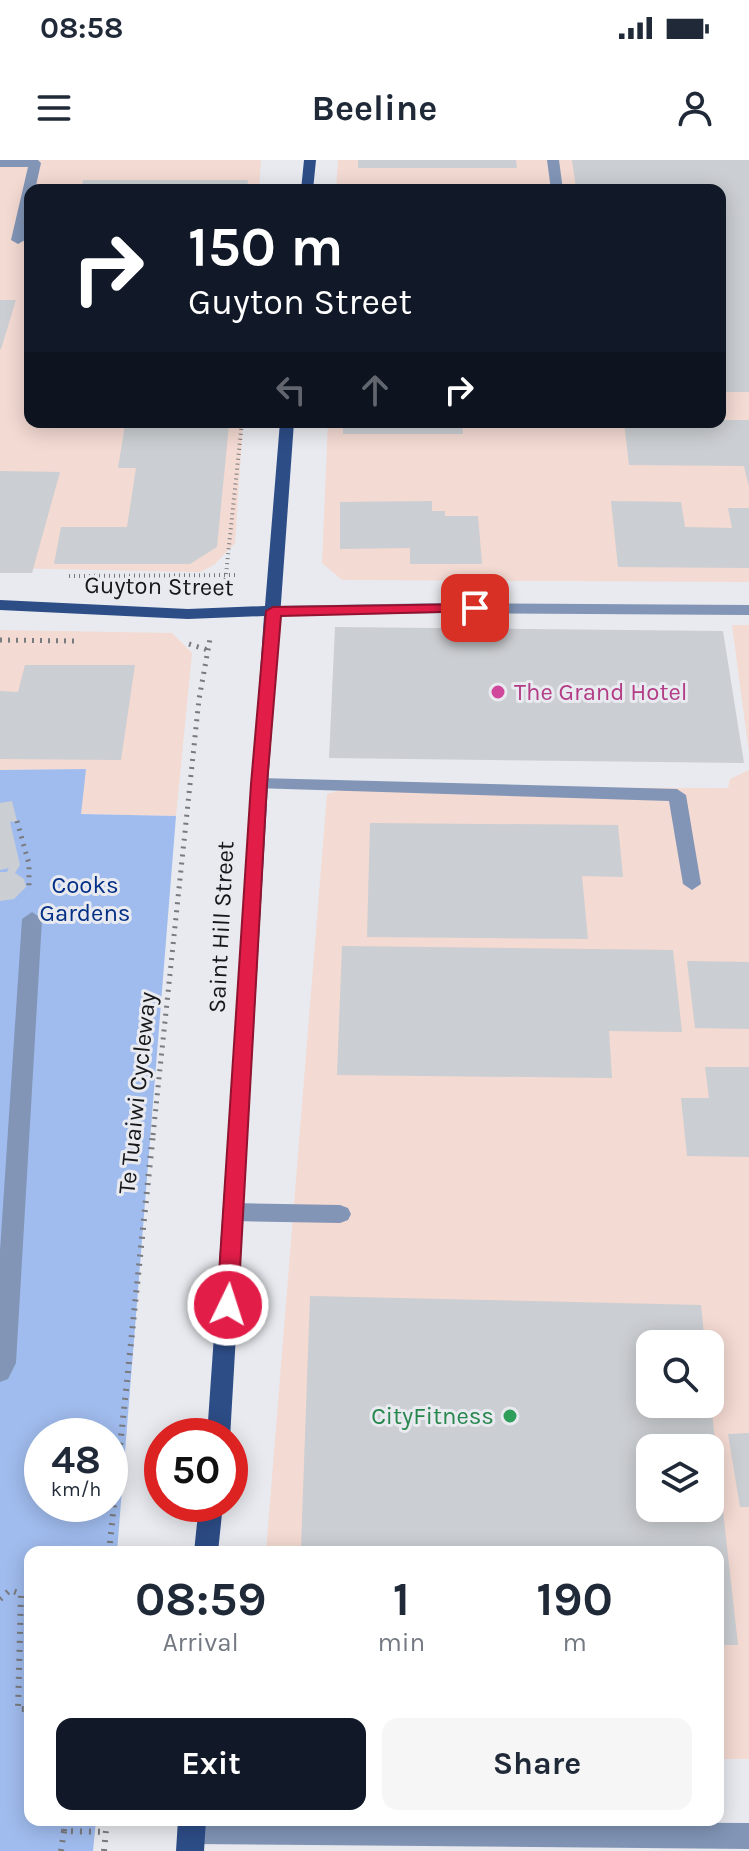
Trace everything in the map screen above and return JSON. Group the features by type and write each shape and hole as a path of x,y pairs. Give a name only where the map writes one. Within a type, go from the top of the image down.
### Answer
{"main road":[{"path":"308,184 310,160"},
{"name":"Saint Hill Street","path":"220,1418 259,784 287,428"},
{"name":"Guyton Street","path":"0,605 188,614 273,611"},
{"path":"207,1546 209,1522"}],"street":[{"path":"553,160 556,184"},
{"path":"0,163 35,163 30,184"},
{"path":"18,240 24,213"},
{"name":"Guyton Street","path":"273,611 445,608 749,610"},
{"path":"259,784 677,795 692,884"},
{"path":"0,1372 4,1363 32,919"},
{"path":"234,1212 340,1214"},
{"path":"191,1834 749,1836"}],"path":[{"path":"225,591 241,428"},
{"path":"60,576 237,575"},
{"name":"Te Tuaiwi Cycleway","path":"110,1546 199,699 210,639"},
{"path":"17,821 28,861 28,914 32,919"},
{"path":"19,859 28,861"},
{"path":"0,1599 10,1590 21,1594 18,1709 24,1709"},
{"path":"61,1851 64,1826"},
{"path":"104,1851 106,1826"},
{"path":"64,1831 106,1832"}],"shaded area":[{"path":"0,160 261,160 259,184 24,184 24,428 243,428 235,543 214,565 200,572 0,568"},
{"path":"338,160 749,160 749,582 342,580 322,563 328,428 726,428 726,184 336,184"},
{"path":"732,625 749,625 749,753"},
{"path":"0,630 172,633 192,653 176,816 80,814 85,769 0,770"},
{"path":"749,770 749,1759 724,1759 724,1546 266,1546 327,794 353,787 728,788 730,779"}],"green space":[{"name":"Cooks Gardens","path":"86,769 81,814 176,816 128,1418 24,1418 24,1522 119,1522 117,1546 24,1546 24,1826 95,1826 93,1851 0,1851 0,770"}],"building":[{"path":"358,160 516,160 517,168 358,168"},
{"path":"572,160 749,160 749,392 726,392 726,184 575,184"},
{"path":"83,180 248,180 248,184 82,184"},
{"path":"0,300 16,300 1,349 0,349"},
{"path":"726,420 749,420 749,487 744,466 629,465 625,428 726,428"},
{"path":"125,428 229,428 217,547 190,564 54,564 61,527 127,527 136,468 118,468"},
{"path":"343,428 462,428 463,434 343,434"},
{"path":"0,471 60,472 32,573 0,573"},
{"path":"432,501 432,511 445,511 445,516 478,516 482,564 410,564 410,548 340,549 340,502"},
{"path":"611,501 681,502 685,527 732,528 728,508 749,508 749,568 618,567"},
{"path":"335,627 723,631 744,763 329,758"},
{"path":"25,665 135,665 121,760 0,759 0,691 18,692"},
{"path":"12,801 17,821 10,822 20,865 15,873 24,879 26,887 14,899 0,901 0,872 7,872 9,868 0,870 0,803"},
{"path":"370,823 618,825 623,877 582,876 588,939 367,937"},
{"path":"342,946 673,950 682,1032 609,1031 612,1078 337,1075"},
{"path":"687,961 749,962 749,1029 695,1028"},
{"path":"705,1067 749,1067 749,1157 687,1156 681,1098 709,1098"},
{"path":"310,1296 701,1305 704,1330 636,1330 636,1418 713,1418 714,1434 636,1434 636,1522 724,1520 738,1645 724,1645 724,1546 301,1546"},
{"path":"749,1433 749,1507 740,1507 728,1434"}],"place":[{"name":"The Grand Hotel","path":"498,692"},
{"name":"CityFitness","path":"510,1416"}],"route":[{"path":"228,1305 259,784 273,611 475,608"}]}
